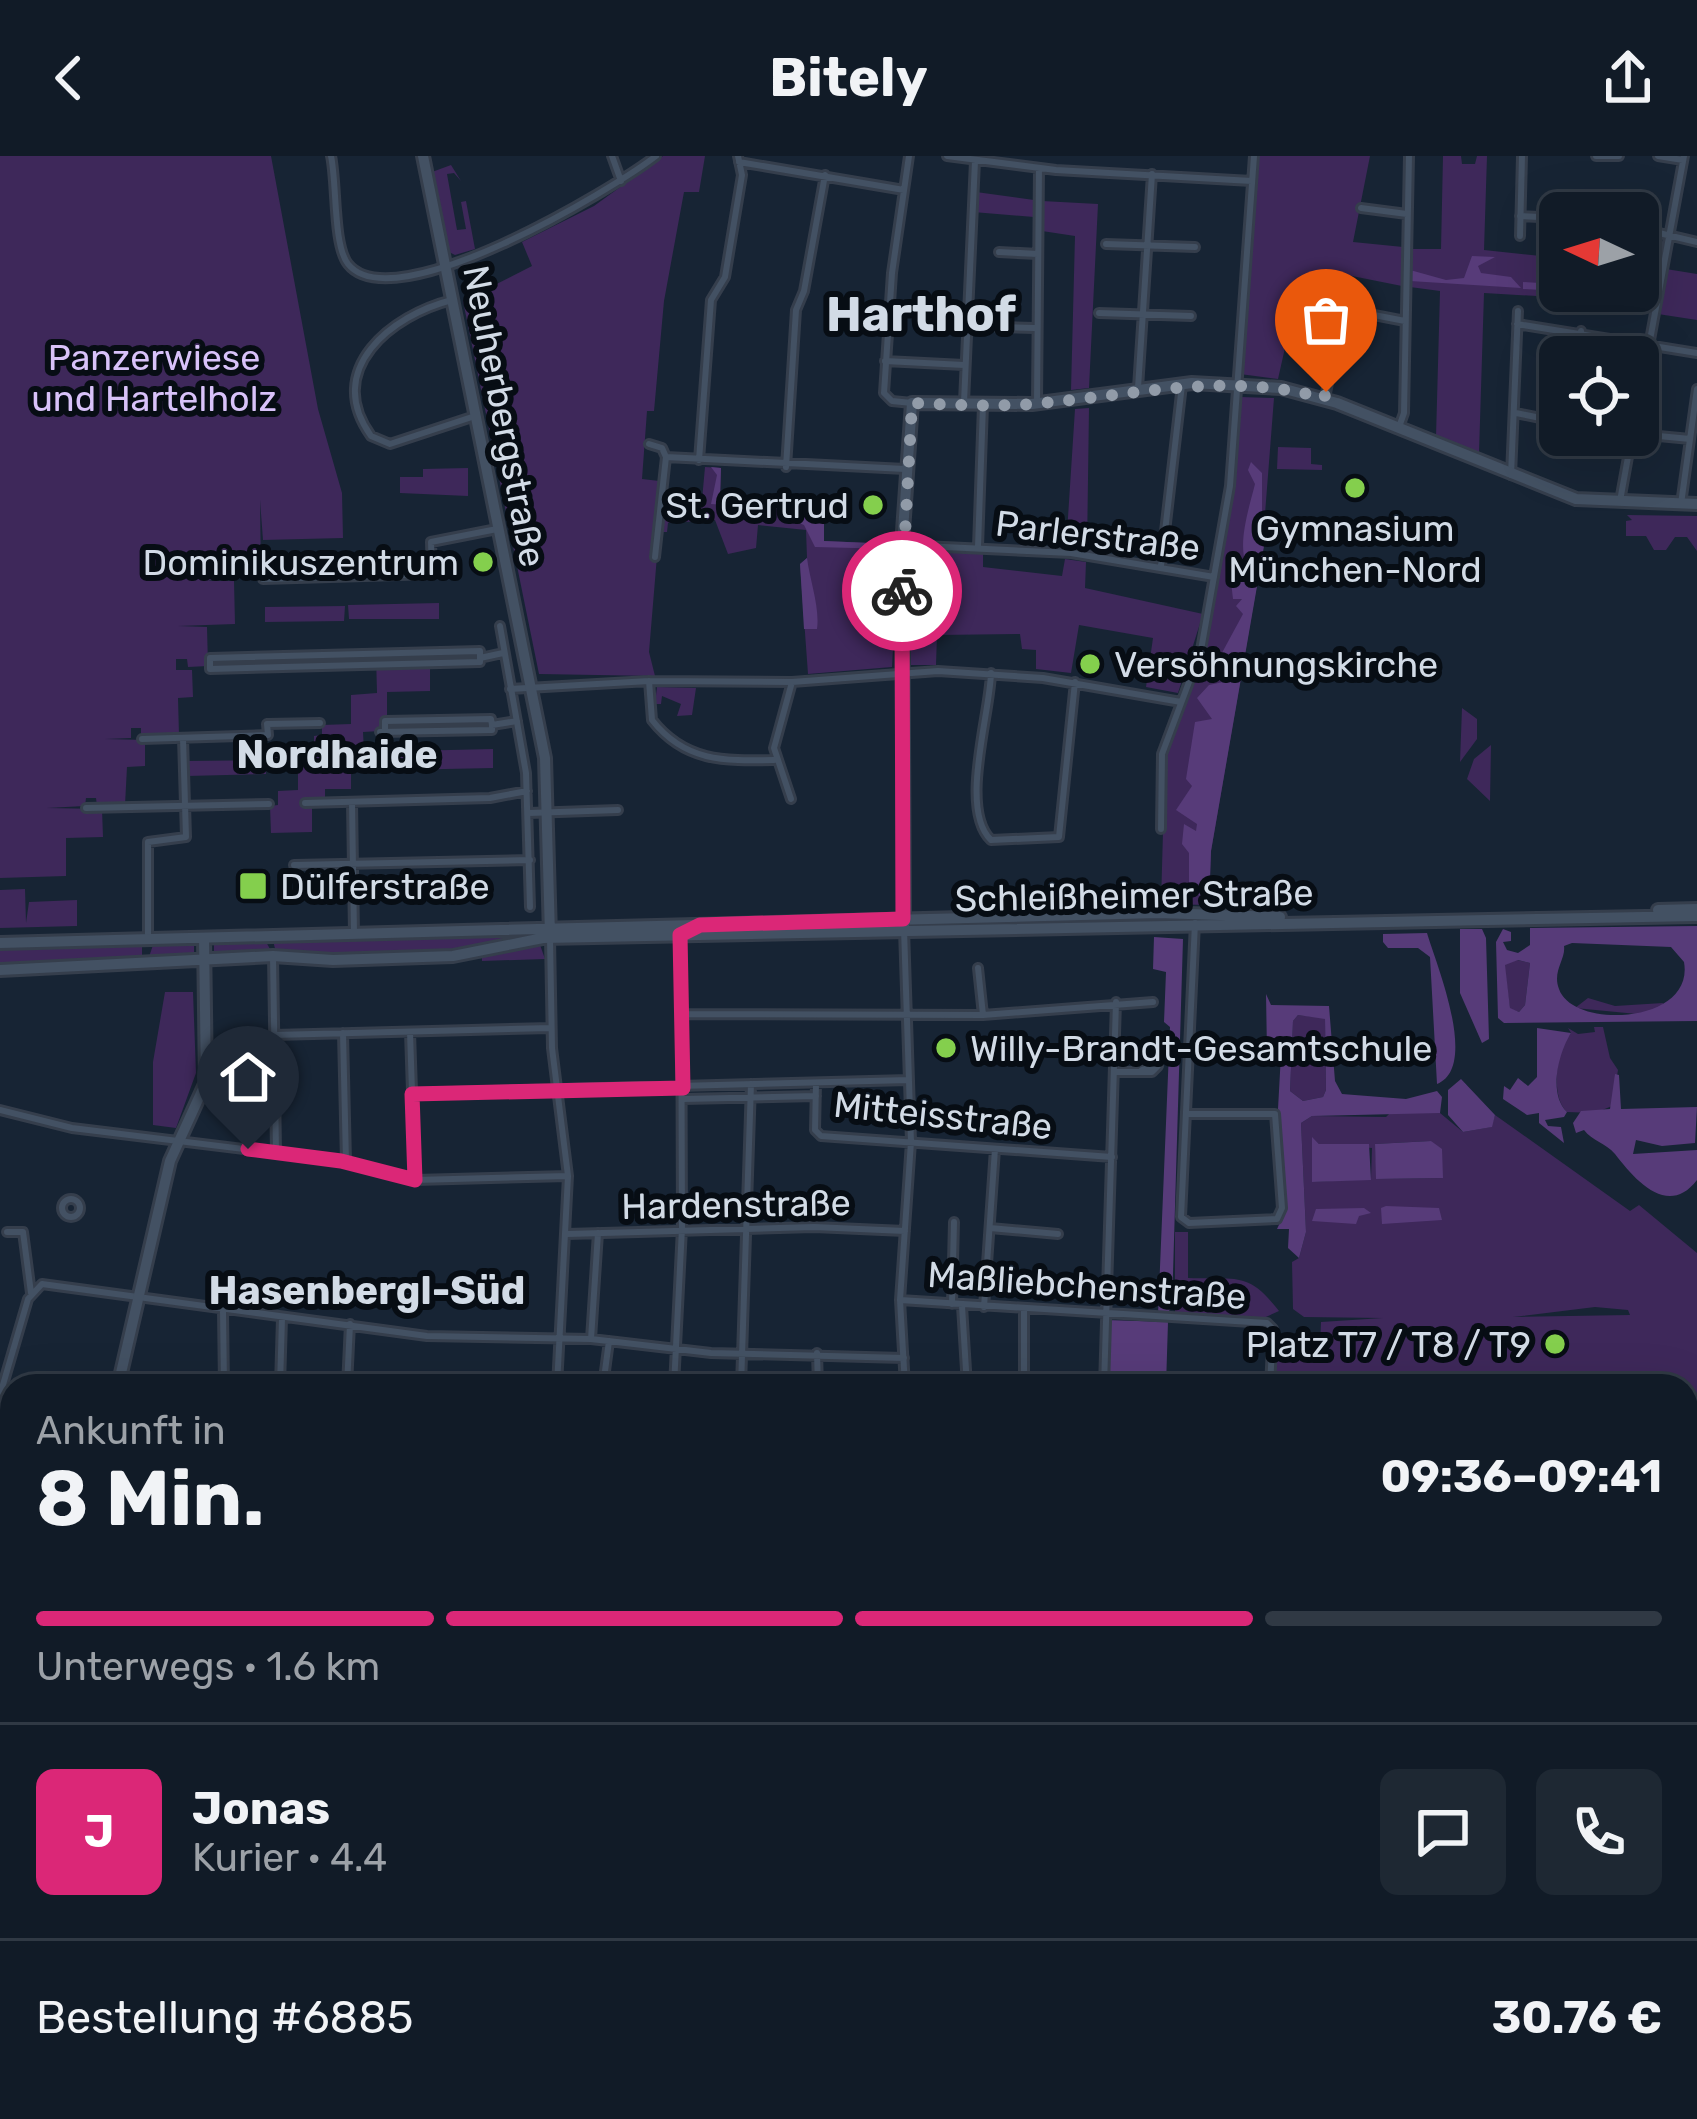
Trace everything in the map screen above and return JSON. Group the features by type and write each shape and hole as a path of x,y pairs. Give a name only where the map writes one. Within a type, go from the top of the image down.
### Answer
{"main road":[{"name":"Neuherbergstraße","path":"423,156 530,687 549,812 550,933"},
{"path":"903,924 902,545 912,403 1037,404 1183,384 1241,385 1324,398 1576,499 1620,505 1697,504"},
{"name":"Schleißheimer Straße","path":"0,943 594,932 700,925 1697,912"},
{"name":"Schleißheimer Straße","path":"594,932 680,935 903,924"},
{"name":"Schleißheimer Straße","path":"0,970 271,956 333,960 453,956 550,933"},
{"path":"265,936 272,944 271,956"},
{"path":"148,938 148,964"},
{"path":"121,1374 170,1161 206,1082 204,938"}],"street":[{"path":"331,156 340,245 351,268 379,279 445,264 533,232 656,156"},
{"path":"612,156 622,181"},
{"path":"909,156 885,362 886,398 912,403"},
{"path":"946,156 1039,168 1252,182"},
{"path":"1161,829 1162,754 1197,664 1230,486 1255,156"},
{"path":"1397,430 1403,416 1409,156"},
{"path":"1520,236 1522,156"},
{"path":"1596,156 1617,157"},
{"path":"1658,156 1683,162 1697,172"},
{"path":"699,460 711,300 725,278 742,175 739,159 904,190"},
{"path":"963,405 975,160"},
{"path":"1649,336 1683,162"},
{"path":"1037,404 1034,328 1039,168"},
{"path":"1139,391 1139,315 1152,173"},
{"path":"786,466 796,310 805,291 825,176"},
{"path":"1360,208 1407,214"},
{"path":"1520,216 1539,217"},
{"path":"1659,234 1697,242"},
{"path":"1106,244 1196,248"},
{"path":"999,252 1038,254"},
{"path":"452,300 389,327 375,339 362,367 359,405 371,436 390,444 475,416"},
{"path":"1324,398 1343,309 1405,321"},
{"path":"1511,476 1518,311"},
{"path":"1099,313 1191,316"},
{"path":"1517,324 1609,336"},
{"path":"997,327 1034,328"},
{"path":"1580,336 1581,331"},
{"path":"1659,345 1697,353"},
{"path":"885,362 964,365"},
{"path":"1161,566 1181,435 1183,384"},
{"path":"1681,504 1697,389"},
{"path":"979,547 983,406"},
{"path":"1516,413 1539,418"},
{"path":"1659,437 1690,439"},
{"path":"649,444 662,448 666,457 655,557"},
{"path":"1620,505 1630,456"},
{"path":"666,457 905,469"},
{"path":"431,565 262,568 262,579 432,574 431,542 497,529"},
{"name":"Parlerstraße","path":"902,545 979,547 1161,566 1216,578"},
{"path":"346,567 346,578"},
{"path":"500,626 527,791 530,908"},
{"path":"480,658 480,651 210,658 210,669 436,663 480,658 503,653"},
{"path":"436,652 436,663"},
{"path":"403,653 404,664"},
{"path":"339,655 339,665"},
{"path":"257,657 258,668"},
{"path":"510,689 649,681 792,682 902,671 991,673 1075,682 1181,702"},
{"path":"991,673 977,778 980,818 991,840 1059,837 1075,682"},
{"path":"649,681 652,720 691,753 714,761 774,760"},
{"path":"791,799 774,760 792,682"},
{"path":"491,719 492,730 382,732 385,721 478,720 491,719"},
{"path":"478,720 479,730"},
{"path":"492,725 517,721"},
{"path":"142,739 268,735 267,724 320,723"},
{"path":"148,938 148,842 185,840 184,738"},
{"path":"305,803 490,798 527,791"},
{"path":"352,802 354,934"},
{"path":"86,808 269,804"},
{"path":"529,813 618,810"},
{"path":"293,865 530,860"},
{"path":"1187,1114 1274,1114 1282,1208 1274,1220 1184,1222 1187,1114 1194,919"},
{"path":"903,924 911,1142 900,1300 905,1374"},
{"path":"675,1374 682,1231 680,935 700,925"},
{"path":"550,933 551,1028 568,1176 557,1374"},
{"path":"271,956 276,1152"},
{"path":"978,968 982,1015"},
{"path":"1104,1374 1115,1002"},
{"path":"683,1014 982,1015 1153,1002"},
{"path":"274,1035 551,1028"},
{"path":"410,1032 415,1180"},
{"path":"343,1034 346,1162"},
{"path":"1114,1072 1142,1070"},
{"path":"412,1094 909,1080"},
{"name":"Mitteisstraße","path":"817,1083 817,1135 1112,1157"},
{"path":"741,1374 752,1084"},
{"path":"682,1099 816,1096"},
{"path":"0,1109 72,1128 346,1162 415,1180 568,1176"},
{"path":"984,1307 995,1149"},
{"path":"952,1304 954,1222"},
{"name":"Hardenstraße","path":"567,1234 748,1228 905,1231"},
{"path":"990,1228 1058,1234"},
{"path":"6,1374 31,1293 23,1232 7,1232"},
{"path":"591,1339 598,1233"},
{"path":"31,1293 42,1284 62,1284 223,1311 427,1336 591,1339 676,1349 904,1358"},
{"name":"Maßliebchenstraße","path":"900,1300 1271,1324 1270,1374"},
{"path":"962,1305 965,1374"},
{"path":"1024,1310 1024,1374"},
{"path":"223,1311 224,1374"},
{"path":"280,1374 281,1316"},
{"path":"348,1374 350,1324"},
{"path":"604,1374 608,1341"},
{"path":"817,1354 818,1374"}],"green space":[{"name":"Panzerwiese und Hartelholz","path":"0,156 271,156 318,409 342,493 343,538 263,540 260,500 261,574 219,569 218,579 207,581 234,581 235,624 178,626 207,627 208,666 188,667 187,659 176,659 176,670 192,670 193,697 178,698 179,735 141,736 141,728 131,728 131,738 105,739 145,740 145,766 127,767 125,805 97,806 96,798 86,798 85,806 47,808 102,809 103,837 66,838 66,876 0,878"},
{"path":"663,156 705,156 699,192 684,192 664,301 654,411 647,411 642,479 668,482 663,497 702,500 705,467 721,468 720,498 824,507 824,541 894,544 887,625 894,630 892,667 808,674 800,564 807,558 806,530 758,525 756,548 728,554 715,520 668,523 667,532 659,532 649,652 655,676 539,674 463,301 532,266 522,242 594,206"},
{"path":"1257,156 1370,156 1353,242 1403,247 1402,286 1347,275 1331,349 1287,339 1278,379 1240,374"},
{"path":"1443,156 1461,156 1462,164 1475,164 1477,156 1487,156 1484,250 1539,256 1539,296 1484,293 1479,453 1436,437 1440,291 1410,287 1410,249 1441,249"},
{"path":"451,165 461,181 454,173 447,174 457,230 466,229 461,202 466,201 475,249 455,255 449,252 432,172"},
{"path":"976,192 1034,200 1034,217 973,212"},
{"path":"1042,201 1098,204 1089,388 1071,390 1075,236 1042,231"},
{"path":"1666,269 1697,274 1697,320 1658,314"},
{"path":"1240,397 1274,398 1265,514 1269,515 1211,851 1209,905 1161,904 1165,759 1211,616 1232,491"},
{"path":"1089,408 1087,550 1066,548 1075,409"},
{"path":"1278,447 1311,448 1311,464 1322,465 1322,470 1277,469"},
{"path":"468,468 468,496 400,493 400,477 423,477 423,469"},
{"path":"1627,515 1697,516 1697,551 1687,537 1675,537 1666,550 1654,550 1646,536 1626,536 1626,521 1632,520"},
{"path":"916,549 983,552 983,567 1062,576 1065,559 1086,562 1085,588 1203,614 1178,693 1146,687 1153,638 1079,625 1071,673 1036,669 1036,650 1022,649 1020,634 937,635 936,665 911,665 910,612 923,602 924,585 912,573"},
{"path":"439,603 439,619 349,619 348,605"},
{"path":"345,606 344,621 265,622 265,607"},
{"path":"430,654 430,691 387,692 387,720 380,720 380,731 363,732 364,752 493,749 493,768 351,771 351,789 325,789 325,801 312,802 312,832 271,833 270,806 278,805 278,791 298,790 298,765 269,764 269,755 314,754 314,736 322,735 322,725 351,724 351,695 377,693 376,655"},
{"path":"657,687 696,688 692,715 677,716 681,704 662,696 661,704 655,704"},
{"path":"1462,708 1477,719 1477,739 1460,762"},
{"path":"1491,745 1490,801 1467,779 1474,759"},
{"path":"266,760 266,774 187,776 187,761"},
{"path":"25,889 26,923 29,902 77,900 77,926 0,928 0,890"},
{"path":"537,932 516,943 451,955 276,953 273,940"},
{"path":"214,940 265,940 270,949 214,956"},
{"path":"194,941 194,957 149,957 154,942"},
{"path":"142,942 142,963 0,967 0,946"},
{"path":"539,942 545,959 482,961 482,957"},
{"path":"1530,963 1525,1005 1519,1012 1510,1009 1504,964"},
{"path":"165,992 193,992 196,1073 176,1128 153,1125 153,1062"},
{"path":"1588,998 1615,1006 1663,1003 1662,1009 1637,1014 1575,1008"},
{"path":"1298,1015 1325,1018 1326,1090 1323,1097 1303,1101 1290,1091 1293,1021"},
{"path":"1594,1027 1603,1027 1610,1058 1618,1070 1612,1106 1595,1113 1567,1112 1558,1095 1557,1073 1571,1033 1568,1028 1578,1034 1595,1032"},
{"path":"1440,1113 1463,1132 1491,1127 1495,1115 1630,1211 1639,1205 1697,1253 1697,1374 1275,1374 1277,1346 1320,1348 1321,1322 1383,1318 1304,1317 1293,1309 1292,1262 1299,1258 1306,1232 1301,1123 1312,1116","holes":["1312,1138 1319,1144 1372,1148 1371,1179 1312,1182","1431,1141 1442,1178 1377,1179 1375,1144","1595,1307 1628,1310 1630,1315 1513,1317"]},
{"path":"1175,1232 1188,1232 1188,1278 1240,1280 1259,1289 1279,1311 1259,1320 1175,1315"}],"shaded area":[{"path":"1472,256 1495,257 1478,266 1481,273 1511,277 1521,288 1410,281 1410,270 1446,280 1464,278"},
{"path":"1523,282 1539,283 1539,290 1523,289"},
{"path":"1251,462 1262,473 1262,518 1268,523 1211,851 1209,905 1189,885 1189,853 1182,844 1184,824 1196,831 1197,824 1176,810 1192,786 1186,779 1195,722 1212,719 1197,698 1209,685 1223,682 1217,662 1243,614 1236,606 1242,599 1233,599 1231,582 1248,568 1243,539 1255,484 1248,470"},
{"path":"711,467 721,468 720,498 782,509 711,504 717,475"},
{"path":"786,505 824,507 824,541 894,544 894,549 815,547 804,525 787,518"},
{"path":"807,558 817,629 804,629 800,564"},
{"path":"855,569 868,585 875,579 887,584 895,580 895,591 887,598 887,620 876,627 871,622 875,594 867,587 855,594"},
{"path":"1697,926 1697,1021 1504,1023 1498,1018 1496,942 1503,929 1511,932 1511,941 1503,942 1507,950 1518,953 1530,945 1530,928","holes":["1564,946 1671,947 1684,962 1682,983 1671,998 1653,1009 1608,1015 1586,1011 1569,1002 1557,983","1518,960 1530,963 1525,1005 1519,1012 1510,1008 1505,965"]},
{"path":"1460,929 1482,929 1486,938 1489,1039 1482,1043 1460,993"},
{"path":"1427,933 1455,1036 1449,1074 1437,1084 1430,957 1418,948 1388,948 1383,942 1383,934"},
{"path":"1154,937 1183,939 1172,1307 1165,1316 1158,1315 1170,1027 1164,1022 1166,972 1153,969"},
{"path":"1266,994 1271,1005 1329,1006 1335,1081 1342,1094 1406,1099 1437,1091 1442,1097 1440,1113 1312,1116 1301,1123 1306,1232 1299,1258 1288,1248 1289,1229 1277,1229 1286,1210 1278,1109 1281,1054 1267,1052","holes":["1298,1015 1325,1019 1326,1090 1323,1097 1303,1101 1290,1091 1293,1021"]},
{"path":"1537,1028 1571,1033 1557,1083 1567,1112 1564,1117 1545,1120 1548,1126 1561,1127 1564,1143 1539,1123 1539,1113 1527,1115 1503,1099 1504,1086 1510,1090 1518,1078 1528,1086 1537,1077"},
{"path":"1615,1074 1619,1075 1621,1109 1697,1107 1695,1143 1662,1146 1636,1140 1633,1154 1697,1150 1697,1180 1686,1191 1675,1196 1653,1191 1607,1147 1584,1130 1576,1133 1573,1123 1581,1111 1610,1109"},
{"path":"1461,1079 1495,1115 1492,1127 1463,1132 1448,1115 1448,1090"},
{"path":"1312,1137 1319,1144 1369,1144 1371,1180 1312,1182"},
{"path":"1431,1141 1442,1149 1443,1178 1376,1179 1375,1144"},
{"path":"1364,1208 1371,1213 1359,1216 1356,1224 1312,1221 1316,1209"},
{"path":"1381,1208 1439,1208 1442,1220 1382,1224"},
{"path":"1106,1320 1168,1322 1166,1374 1107,1374"}],"way so far":[{"path":"902,591 907,429 912,403 1037,404 1192,383 1281,388 1324,398 1326,392"}],"place":[{"name":"Gymnasium München-Nord","path":"1355,488"},
{"name":"St. Gertrud","path":"873,505"},
{"name":"Dominikuszentrum","path":"483,562"},
{"name":"Versöhnungskirche","path":"1090,664"},
{"name":"Dülferstraße","path":"253,886"},
{"name":"Willy-Brandt-Gesamtschule","path":"946,1048"},
{"name":"Platz T7 / T8 / T9","path":"1555,1344"}],"district":[{"name":"Harthof","path":"921,314"},
{"name":"Nordhaide","path":"337,754"},
{"name":"Hasenbergl-Süd","path":"367,1290"}],"route":[{"path":"248,1149 341,1161 415,1180 412,1094 683,1088 680,935 700,925 903,919 902,591"}]}
